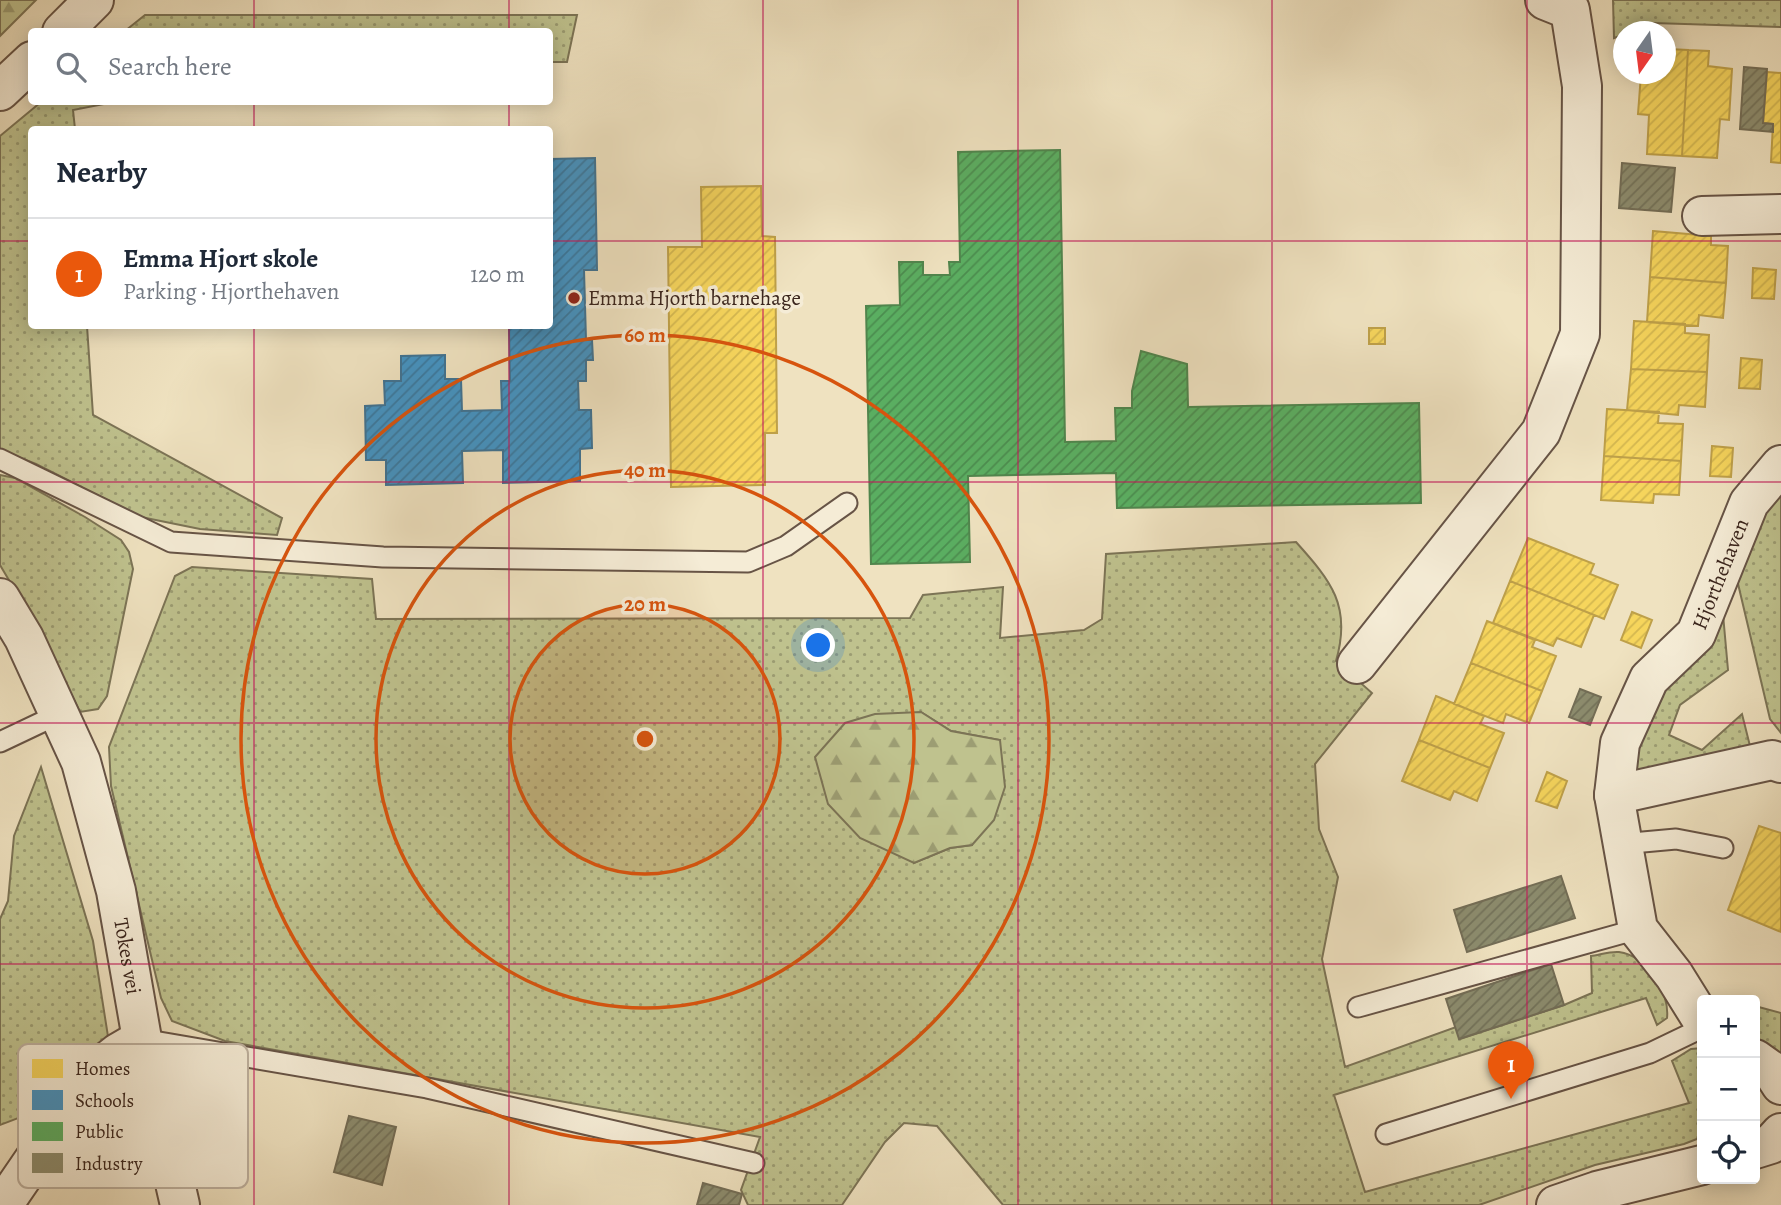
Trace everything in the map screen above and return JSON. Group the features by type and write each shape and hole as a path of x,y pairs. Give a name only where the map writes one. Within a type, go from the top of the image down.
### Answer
{"street":[{"path":"66,28 94,0"},
{"path":"1357,664 1541,432 1580,334 1582,86 1563,3"},
{"path":"0,91 28,65"},
{"path":"1702,215 1781,214"},
{"name":"Hjorthehaven","path":"1697,1012 1674,975 1637,929 1614,795 1620,743 1649,679 1696,634 1749,503 1781,464"},
{"name":"Tokes vei","path":"0,598 24,638 81,762 116,891 143,1044"},
{"path":"1614,795 1772,761 1781,763"},
{"path":"133,1044 142,1039"},
{"path":"1760,1062 1772,1070 1781,1084"},
{"path":"1760,1147 1771,1144 1781,1133"},
{"path":"1556,1205 1597,1191 1697,1166"},
{"path":"3,1205 18,1183"}],"lane":[{"path":"0,459 171,542 383,557 748,562 786,545 847,503"},
{"path":"0,742 59,714"},
{"path":"1621,844 1676,839 1723,848"},
{"path":"1358,1007 1637,929"},
{"path":"1386,1135 1650,1054 1697,1030"},
{"path":"142,1039 171,1044"},
{"path":"248,1057 427,1088 754,1163"}],"green space":[{"path":"0,0 36,0 0,36"},
{"path":"1613,0 1781,0 1781,27 1676,24 1676,21 1614,21"},
{"path":"145,15 577,15 567,62 553,62 553,28 129,28"},
{"path":"37,105 99,105 73,110 75,126 28,126 28,329 87,329 93,415 282,518 277,535 200,529 141,517 36,464 0,450 0,136"},
{"path":"0,475 15,478 85,517 121,540 129,552 133,569 107,696 98,709 80,712 42,636 0,565"},
{"path":"1781,488 1781,733 1770,719 1735,571 1770,495"},
{"path":"1296,542 1328,582 1340,609 1340,642 1336,661 1372,693 1315,764 1319,829 1338,877 1322,959 1345,1067 1456,1027 1460,1039 1564,1005 1592,993 1591,956 1616,952 1629,955 1647,968 1661,987 1667,1018 1657,1025 1646,998 1334,1095 1365,1192 1689,1103 1672,1061 1691,1049 1697,1048 1697,1139 1595,1165 1479,1205 1003,1205 937,1126 904,1123 885,1142 842,1205 748,1205 741,1190 760,1137 225,1041 172,1021 161,998 111,786 109,747 175,576 192,567 372,579 376,619 910,618 923,595 1003,587 1000,638 1084,630 1102,619 1106,554","holes":["921,712 951,731 1000,740 972,845 950,848 914,863"]},
{"path":"1722,603 1728,670 1680,705 1669,735 1702,750 1742,714 1751,750 1625,777 1657,687"},
{"path":"921,712 951,731 1000,740 1005,787 994,820 972,845 950,848 914,863 860,838 828,804 815,757 845,723 875,714"},
{"path":"41,767 93,941 109,1044 18,1044 18,1118 0,1125 0,919 8,901 14,836"},
{"path":"1760,1007 1781,1013 1781,1056 1760,1041"}],"building: Homes":[{"path":"1676,49 1688,50 1682,156 1647,154 1649,115 1638,114 1640,84 1676,84"},
{"path":"1688,50 1709,51 1708,66 1732,69 1729,120 1720,119 1717,158 1682,156"},
{"path":"1767,72 1781,73 1781,163 1771,162 1773,124 1763,123"},
{"path":"761,186 762,236 775,237 777,433 765,433 765,485 671,487 668,247 702,247 701,187"},
{"path":"1653,231 1711,236 1711,245 1728,246 1726,283 1650,277"},
{"path":"1753,268 1776,270 1774,299 1752,298"},
{"path":"1650,277 1726,283 1723,318 1699,315 1698,326 1647,322"},
{"path":"1634,321 1685,324 1685,333 1709,335 1707,372 1631,369"},
{"path":"1369,328 1385,328 1385,344 1369,344"},
{"path":"1741,358 1762,360 1760,389 1739,388"},
{"path":"1631,369 1707,372 1705,407 1679,405 1678,415 1627,410"},
{"path":"1607,409 1659,412 1658,423 1683,424 1681,461 1604,456"},
{"path":"1712,446 1733,448 1731,477 1710,476"},
{"path":"1604,456 1681,461 1679,495 1654,494 1653,503 1601,500"},
{"path":"1528,538 1594,564 1590,574 1618,585 1604,619 1510,581"},
{"path":"1510,581 1594,615 1581,647 1557,638 1553,646 1493,623"},
{"path":"1632,612 1652,620 1641,648 1621,640"},
{"path":"1487,621 1535,640 1532,647 1556,656 1542,691 1471,663"},
{"path":"1471,663 1542,691 1529,723 1506,714 1503,723 1454,704"},
{"path":"1436,696 1484,716 1480,724 1504,733 1490,768 1419,740"},
{"path":"1419,740 1490,768 1477,801 1454,791 1450,800 1402,781"},
{"path":"1547,772 1567,781 1557,808 1536,801"},
{"path":"1759,826 1781,833 1781,932 1728,910"}],"building: Schools":[{"path":"595,158 597,270 584,270 586,340 592,340 593,360 586,360 586,381 578,381 579,410 591,410 592,448 580,449 580,481 503,483 503,450 462,451 463,483 386,485 386,460 366,460 365,406 385,405 384,381 401,381 401,356 445,355 445,379 461,379 462,411 502,410 501,381 510,381 509,329 553,329 553,159"}],"building: Public":[{"path":"1060,150 1065,442 1116,441 1115,408 1132,408 1132,391 1141,351 1187,364 1188,407 1419,403 1421,503 1117,508 1116,473 968,476 970,562 871,564 866,306 900,305 899,262 923,262 923,275 950,275 949,262 960,262 958,152"}],"building: Industry":[{"path":"1744,67 1767,69 1763,123 1773,124 1773,132 1740,129"},
{"path":"1622,163 1675,168 1671,212 1619,208"},
{"path":"1580,689 1601,697 1590,725 1569,717"},
{"path":"1561,876 1575,918 1467,952 1454,910"},
{"path":"1551,964 1564,1005 1459,1039 1446,999"},
{"path":"349,1116 396,1127 382,1185 334,1172"},
{"path":"703,1183 742,1194 739,1205 697,1205"}],"place":[{"name":"Emma Hjorth barnehage","path":"574,298"},
{"name":"Emma Hjort skole","path":"1511,1099"}]}
